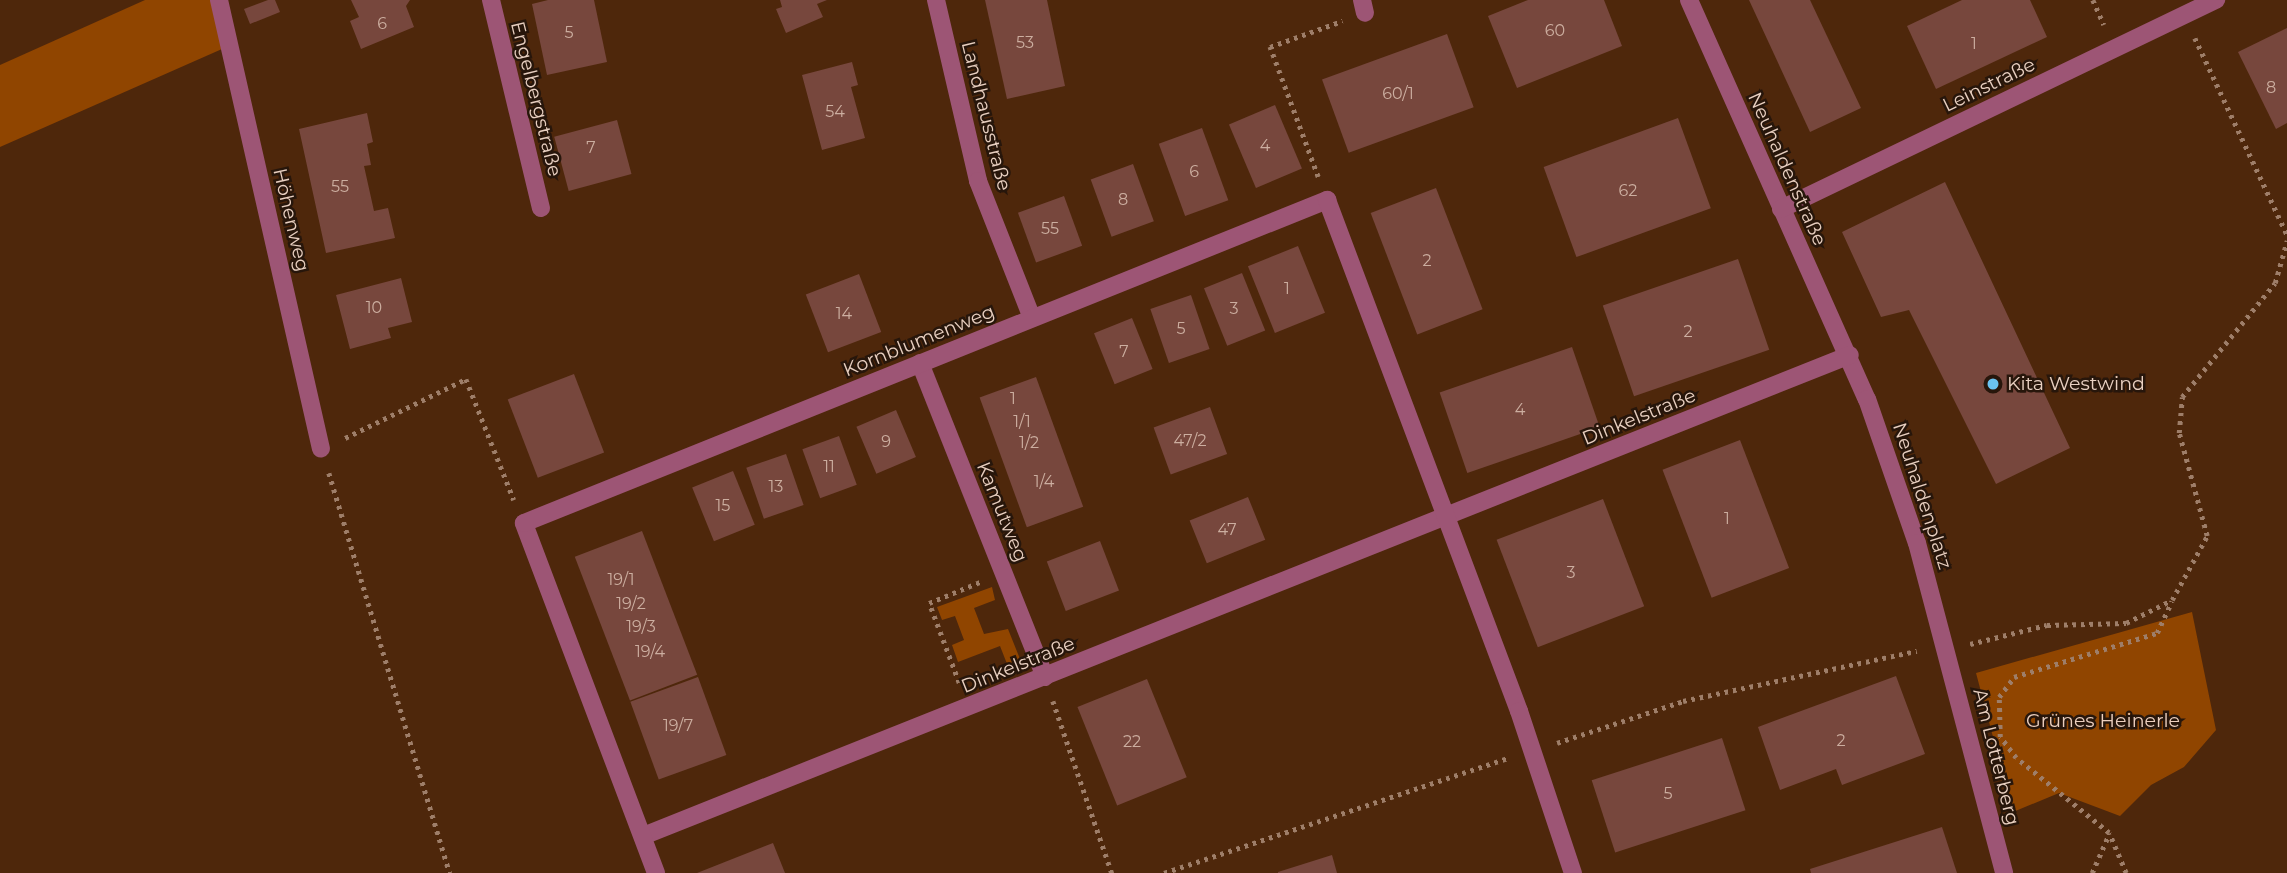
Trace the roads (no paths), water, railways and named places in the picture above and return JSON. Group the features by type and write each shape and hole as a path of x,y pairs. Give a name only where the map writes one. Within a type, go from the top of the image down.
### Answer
{"street":[{"name":"Höhenweg","path":"219,0 321,449"},
{"name":"Engelbergstraße","path":"491,0 541,208"},
{"name":"Landhausstraße","path":"936,0 978,181 1032,318"},
{"name":"Neuhaldenstraße","path":"1689,0 1781,209 1850,355"},
{"name":"Leinstraße","path":"1781,209 2180,8 2216,0"},
{"name":"Kornblumenweg","path":"643,836 524,523 1032,318 1327,201 1445,517"},
{"name":"Dinkelstraße","path":"643,836 1850,355"},
{"name":"Neuhaldenplatz","path":"1850,355 1917,543 1948,652"},
{"name":"Kamutweg","path":"920,363 1045,677"},
{"path":"1445,517 1573,873"},
{"name":"Am Lotterberg","path":"1948,652 2004,873"},
{"path":"643,836 656,873"}],"place":[{"name":"Kita Westwind","path":"1993,384"}],"park label":[{"name":"Grünes Heinerle","path":"2103,721"}]}
